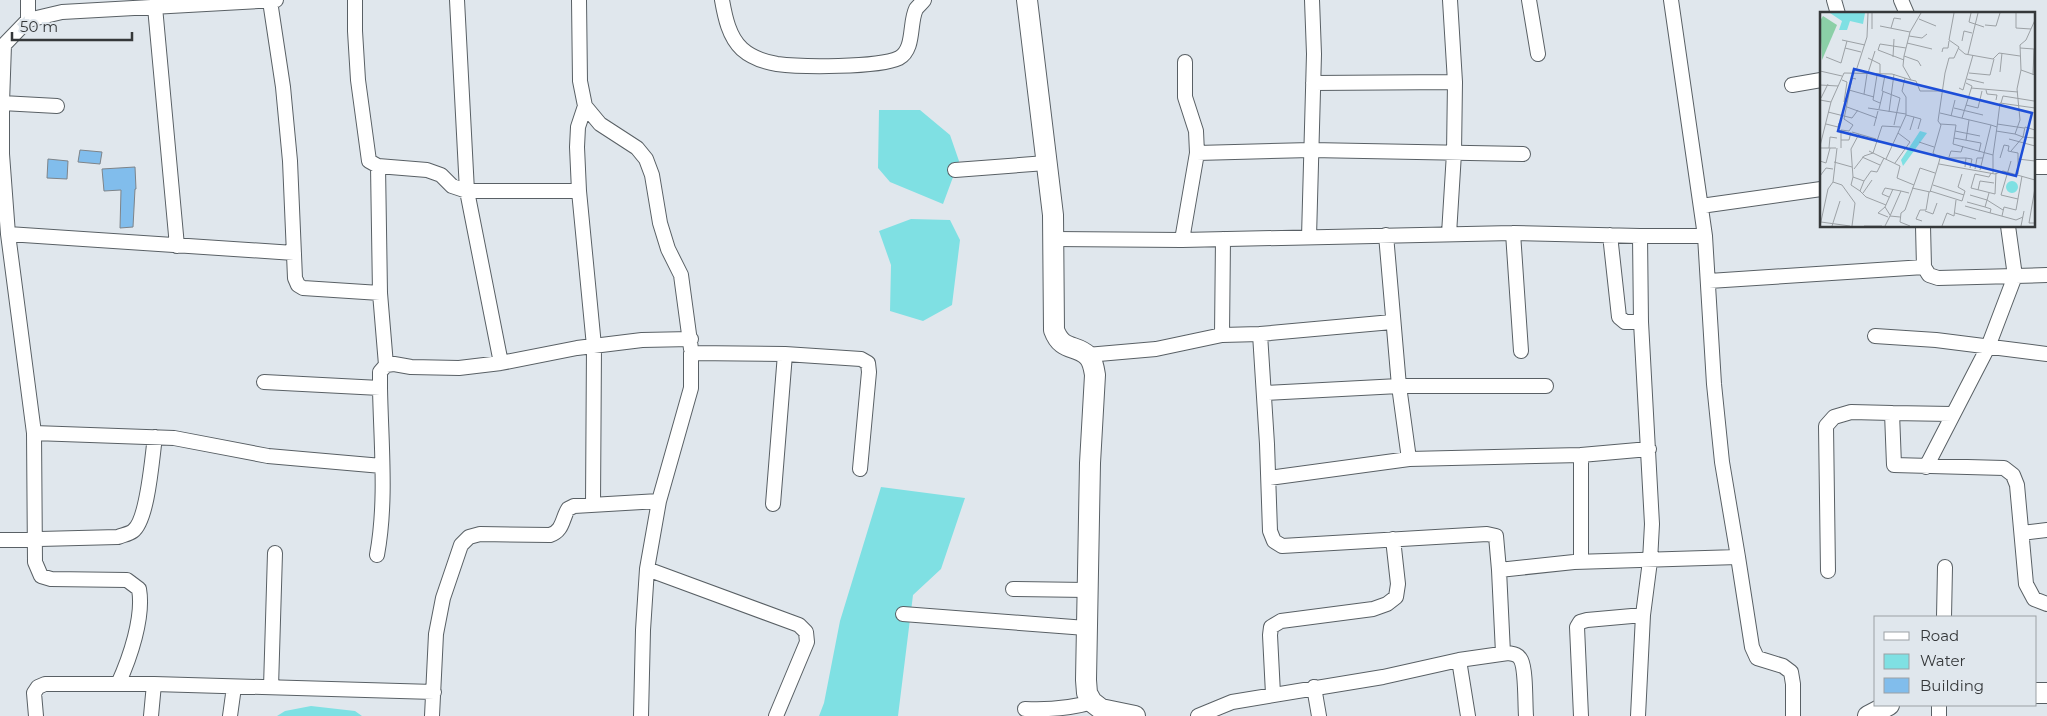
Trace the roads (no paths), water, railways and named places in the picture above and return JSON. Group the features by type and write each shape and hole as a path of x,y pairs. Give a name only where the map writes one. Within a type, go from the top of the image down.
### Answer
{"street":[{"path":"28,0 28,20"},
{"path":"355,0 354,31 366,150 369,161 378,166 427,170 441,175 452,186 467,191 579,191"},
{"path":"457,0 467,191 501,363"},
{"path":"580,0 580,81 585,106 600,124 637,148 646,159 652,175 660,223 668,249 681,275 691,346 691,388 659,501 647,569 643,630 641,716"},
{"path":"722,0 724,14 731,34 742,49 761,60 777,64 845,66 889,61 899,58 909,43 916,9 924,0"},
{"path":"1027,0 1053,215 1054,330 1057,339 1065,345 1087,355 1156,349 1222,335 1260,334 1392,322"},
{"path":"1309,237 1313,83 1312,0"},
{"path":"1449,234 1454,153 1454,82 1450,0"},
{"path":"1529,0 1538,54"},
{"path":"1671,0 1705,236 1714,384 1722,462 1752,647 1757,658 1783,666 1791,672 1793,716"},
{"path":"1900,0 1906,12"},
{"path":"118,684 128,661 141,602 139,589 127,580 51,578 41,576 35,562 34,433 8,234 2,154 2,46 28,20 62,12 155,7 171,3 273,1 290,161 295,278 298,285 303,288 380,293"},
{"path":"155,7 177,246"},
{"path":"1182,240 1197,152 1196,132 1185,97 1185,62"},
{"path":"1792,85 1820,80"},
{"path":"1313,83 1454,82"},
{"path":"2,103 57,106"},
{"path":"585,106 578,127 577,147 579,191 594,346 593,504"},
{"path":"1197,152 1311,150 1523,154"},
{"path":"955,170 1046,163"},
{"path":"378,166 380,293 386,365"},
{"path":"2034,167 2047,167"},
{"path":"1701,206 1820,189"},
{"path":"1923,228 1924,268 1928,275 1938,278 2047,275"},
{"path":"1926,467 1988,347 2014,276 2008,228"},
{"path":"1054,239 1182,240 1513,233 1705,236"},
{"path":"1513,233 1521,350"},
{"path":"8,234 294,253"},
{"path":"1386,235 1392,322 1408,459"},
{"path":"1610,235 1619,317 1625,322 1641,322"},
{"path":"1638,716 1643,615 1650,561 1652,524 1641,322 1640,236"},
{"path":"1222,335 1224,239"},
{"path":"1709,281 1924,268"},
{"path":"1260,334 1270,531 1274,541 1282,546 1487,534 1496,536 1504,653"},
{"path":"1875,336 1936,340 2047,354"},
{"path":"377,556 381,533 380,372 386,365 459,368 642,340 691,346 861,359 868,363 869,372 860,469"},
{"path":"773,504 785,354"},
{"path":"1087,355 1093,364 1095,375 1090,463 1086,628 1087,693 1092,702 1101,709 1135,716"},
{"path":"264,382 380,388"},
{"path":"1264,393 1399,386 1546,386"},
{"path":"1828,571 1826,426 1834,417 1851,412 1952,414"},
{"path":"1892,413 1894,465 2004,468 2013,475 2017,485 2026,584 2034,599 2047,604"},
{"path":"34,433 174,438 268,456 382,466"},
{"path":"0,540 118,537 133,531 141,520 155,437"},
{"path":"1268,478 1408,459 1581,455 1649,449"},
{"path":"1581,455 1581,562"},
{"path":"432,716 436,634 443,598 461,545 469,537 480,534 550,535 557,533 561,528 568,509 579,504 659,501"},
{"path":"2022,533 2047,530"},
{"path":"1273,694 1271,627 1281,621 1373,609 1387,604 1396,597 1398,584 1393,539"},
{"path":"272,687 275,553"},
{"path":"1499,570 1581,562 1738,557"},
{"path":"1944,616 1945,567"},
{"path":"647,569 799,625 806,632 807,642 776,716"},
{"path":"1013,589 1087,590"},
{"path":"904,614 1086,628"},
{"path":"1581,716 1577,627 1580,622 1643,615"},
{"path":"1198,716 1232,702 1383,677 1459,660 1504,653 1516,654 1521,660 1526,716"},
{"path":"1459,660 1468,716"},
{"path":"36,716 34,693 38,687 46,684 154,684 434,692"},
{"path":"151,716 154,684"},
{"path":"230,716 234,686"},
{"path":"1314,688 1319,716"},
{"path":"1025,708 1053,710 1072,708 1092,702"},
{"path":"1868,716 1887,706"}],"water":[{"path":"879,110 920,110 950,135 959,161 943,204 890,182 878,168"},
{"path":"911,219 950,220 960,240 952,305 923,321 890,311 891,265 879,231"},
{"path":"881,487 965,498 941,569 913,595 898,716 819,716 824,703 840,621"},
{"path":"311,706 355,711 362,716 277,716 285,711"}]}
